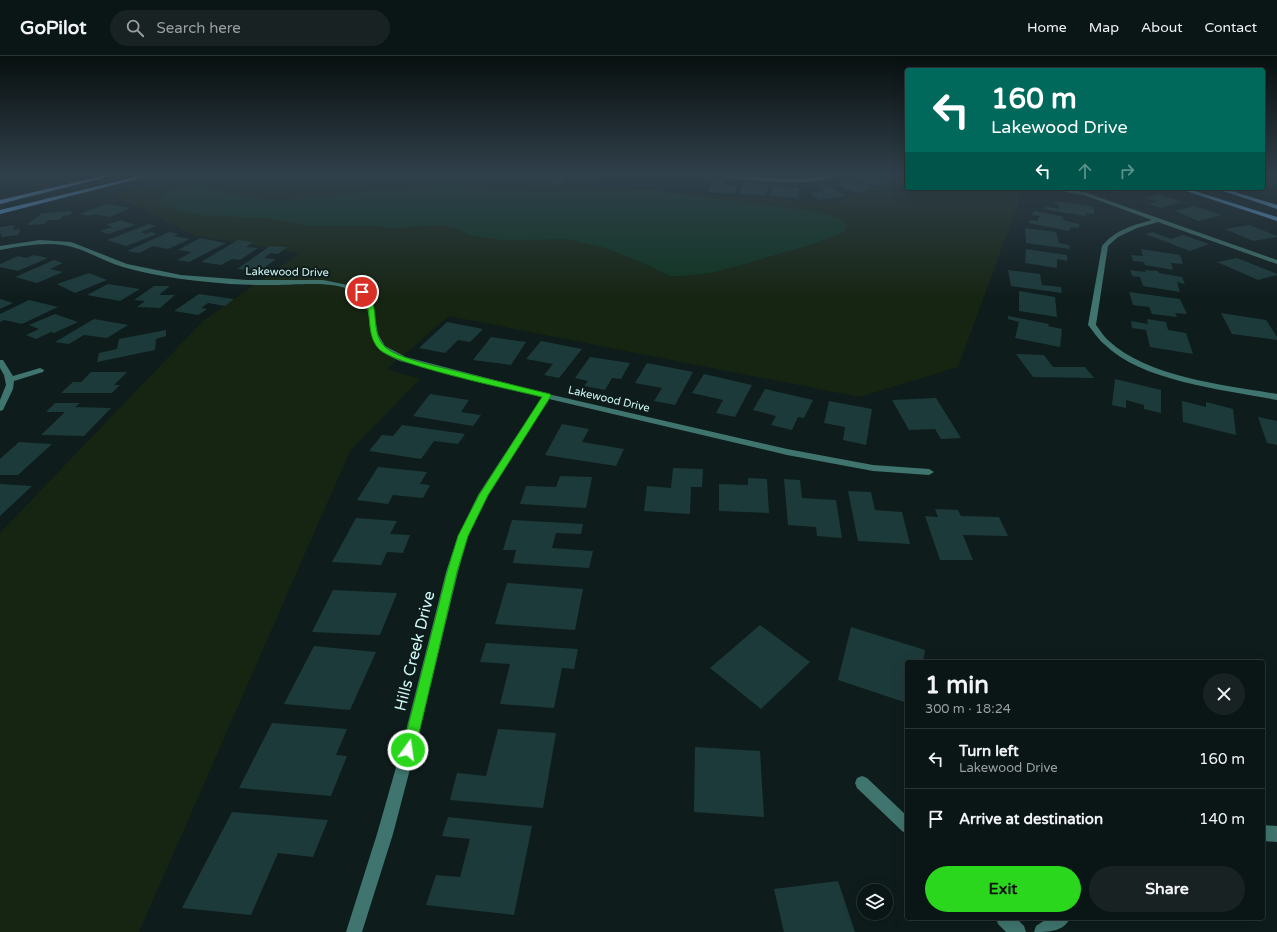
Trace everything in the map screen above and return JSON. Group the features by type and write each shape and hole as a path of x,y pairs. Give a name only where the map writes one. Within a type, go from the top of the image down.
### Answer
{"main road":[{"path":"1267,216 1277,219"}],"street":[{"path":"1146,216 1277,262"},
{"path":"1157,220 1123,231 1113,237 1105,246 1092,325 1099,336 1120,353 1144,366 1172,375 1277,396"},
{"name":"Lakewood Drive","path":"0,248 34,244 62,243 81,247 119,264 154,272 228,281 269,284 322,282 348,287 362,292 367,296 371,308 374,335 383,349 393,355 425,365 547,396 794,453 873,468 929,472"},
{"path":"0,362 10,379 11,388 0,408"},
{"path":"10,379 40,370"},
{"name":"Hills Creek Drive","path":"354,932 386,834 452,572 463,536 483,495 547,396"},
{"path":"862,783 905,824"},
{"path":"1265,833 1277,834"},
{"path":"1006,920 1018,932"},
{"path":"1042,932 1059,920"}],"shaded area":[{"path":"155,216 1014,216 958,367 859,397 449,316 387,369 420,379 350,451 139,932 0,932 0,533 203,321 300,253 193,235"},
{"path":"218,216 832,216 839,218 847,226 842,233 806,246 741,265 710,273 670,276 605,248 568,239 504,240 470,235 443,225 390,228 374,226 307,226 292,222 263,218"}],"building":[{"path":"38,216 64,216 59,220 48,220 44,224 27,225"},
{"path":"1040,216 1058,216 1064,217 1062,220 1080,224 1078,228 1071,227 1069,231 1028,223 1030,220 1037,221"},
{"path":"1187,216 1218,216 1199,221"},
{"path":"121,220 135,225 108,234 100,231 112,227 106,225"},
{"path":"149,224 156,226 141,232 146,234 151,232 157,234 126,246 107,240"},
{"path":"15,225 13,230 20,229 18,235 1,237 2,234 0,234 0,227"},
{"path":"1249,225 1277,237 1253,241 1225,229"},
{"path":"1025,228 1056,232 1059,243 1069,245 1070,249 1026,243"},
{"path":"169,232 179,234 174,236 190,239 168,249 153,246 139,253 127,251"},
{"path":"1153,232 1171,239 1183,235 1209,244 1190,251 1145,234"},
{"path":"200,238 226,243 189,262 177,260 192,252 178,250"},
{"path":"238,240 253,242 246,247 258,248 240,260 232,259 221,265 201,262"},
{"path":"270,246 287,247 278,254 271,253 264,258 276,259 260,271 237,269"},
{"path":"1026,249 1067,255 1067,261 1057,259 1057,268 1025,263"},
{"path":"1141,249 1180,255 1183,264 1171,263 1173,270 1145,265 1144,262 1133,261 1131,255 1143,256"},
{"path":"34,255 48,258 18,271 0,267 0,264 18,256 26,258"},
{"path":"1237,258 1277,275 1258,280 1217,262"},
{"path":"54,260 63,263 50,269 63,272 37,283 15,277"},
{"path":"1008,270 1040,274 1042,285 1061,287 1062,293 1011,286"},
{"path":"1130,270 1146,272 1145,270 1158,271 1159,273 1182,277 1185,284 1177,282 1180,292 1143,286 1140,277 1132,276"},
{"path":"89,273 107,280 75,293 57,284"},
{"path":"108,284 140,289 120,301 87,295"},
{"path":"154,286 170,286 159,295 175,295 160,308 137,307 145,301 134,300"},
{"path":"1019,291 1055,297 1057,317 1019,311"},
{"path":"1129,292 1180,299 1187,314 1175,313 1177,317 1152,314 1149,307 1133,305"},
{"path":"199,294 234,299 225,306 208,303 201,308 207,309 198,315 174,311"},
{"path":"0,299 13,303 0,309"},
{"path":"29,300 58,307 22,324 4,320 0,322 0,314"},
{"path":"1221,313 1266,320 1277,337 1277,340 1232,334"},
{"path":"55,314 78,322 36,339 26,335 39,329 29,325"},
{"path":"1008,316 1049,324 1048,326 1062,329 1060,347 1015,338 1019,322 1008,319"},
{"path":"94,319 128,325 107,338 84,335 69,344 55,342"},
{"path":"1147,319 1166,322 1168,330 1186,333 1193,354 1150,347 1146,330 1132,328 1131,321 1148,324"},
{"path":"447,322 483,329 470,342 458,340 445,353 419,348"},
{"path":"166,330 166,336 156,339 155,350 97,362 99,353 117,349 119,339"},
{"path":"491,337 526,342 511,365 473,360"},
{"path":"541,341 582,349 559,378 544,375 553,364 526,359"},
{"path":"1016,354 1044,355 1053,367 1085,367 1094,378 1033,377"},
{"path":"590,357 630,363 621,379 612,378 605,390 584,386 588,381 575,378"},
{"path":"647,363 693,372 675,405 654,401 662,388 635,383"},
{"path":"91,372 127,372 114,385 120,385 112,393 61,393 73,382 81,382"},
{"path":"704,374 752,385 735,417 716,413 723,400 692,393"},
{"path":"1115,379 1161,390 1161,413 1144,409 1144,405 1126,400 1126,408 1112,405"},
{"path":"765,389 813,400 804,418 798,417 792,430 771,425 776,416 753,410"},
{"path":"430,394 469,400 461,412 481,415 473,426 413,416"},
{"path":"936,398 961,438 941,439 935,429 909,430 892,400"},
{"path":"829,401 872,409 866,445 843,440 845,427 824,423"},
{"path":"1182,401 1206,407 1206,402 1233,409 1236,435 1183,422"},
{"path":"55,403 80,403 75,407 111,408 84,436 41,435 65,412 46,412"},
{"path":"1258,417 1277,421 1277,445 1267,443"},
{"path":"562,424 589,429 582,442 624,449 616,466 545,455"},
{"path":"402,425 465,434 458,444 434,441 421,459 369,451 382,435 393,436"},
{"path":"19,442 52,444 18,475 0,475 0,459"},
{"path":"378,467 427,472 420,484 430,485 423,498 393,495 388,504 357,500"},
{"path":"673,468 703,469 702,487 691,487 690,514 644,511 647,486 671,488"},
{"path":"560,476 592,477 586,508 520,504 526,486 556,487"},
{"path":"748,478 767,479 769,513 719,511 719,484 748,485"},
{"path":"784,479 800,480 802,498 836,500 842,538 817,536 816,527 788,525"},
{"path":"0,484 32,486 0,516"},
{"path":"848,491 871,492 875,510 902,512 910,544 858,541"},
{"path":"935,509 958,510 961,516 999,517 1008,536 963,535 973,560 940,560 925,516 938,517"},
{"path":"356,518 397,521 390,534 410,535 403,553 387,552 381,565 332,562"},
{"path":"512,520 583,524 581,534 556,533 552,548 593,551 589,568 513,563 516,550 503,550"},
{"path":"507,583 583,589 575,630 495,624"},
{"path":"333,590 397,593 380,635 312,632"},
{"path":"760,625 810,662 761,709 710,668"},
{"path":"851,627 925,650 923,660 905,660 905,702 838,680"},
{"path":"486,643 578,649 574,669 562,668 554,708 500,704 510,664 480,662"},
{"path":"314,646 376,652 350,710 284,704"},
{"path":"272,723 347,729 336,755 347,756 331,796 239,788"},
{"path":"498,729 556,733 543,808 450,800 457,773 486,776"},
{"path":"695,747 760,751 764,817 694,812"},
{"path":"232,812 328,820 313,857 278,853 251,915 182,908"},
{"path":"448,817 532,826 514,915 426,905 436,875 460,877 470,839 442,836"},
{"path":"838,881 855,932 784,932 774,889"}],"route":[{"path":"362,292 367,296 371,308 374,335 377,343 393,355 425,365 547,396 483,495 463,536 452,572 408,750"}]}
